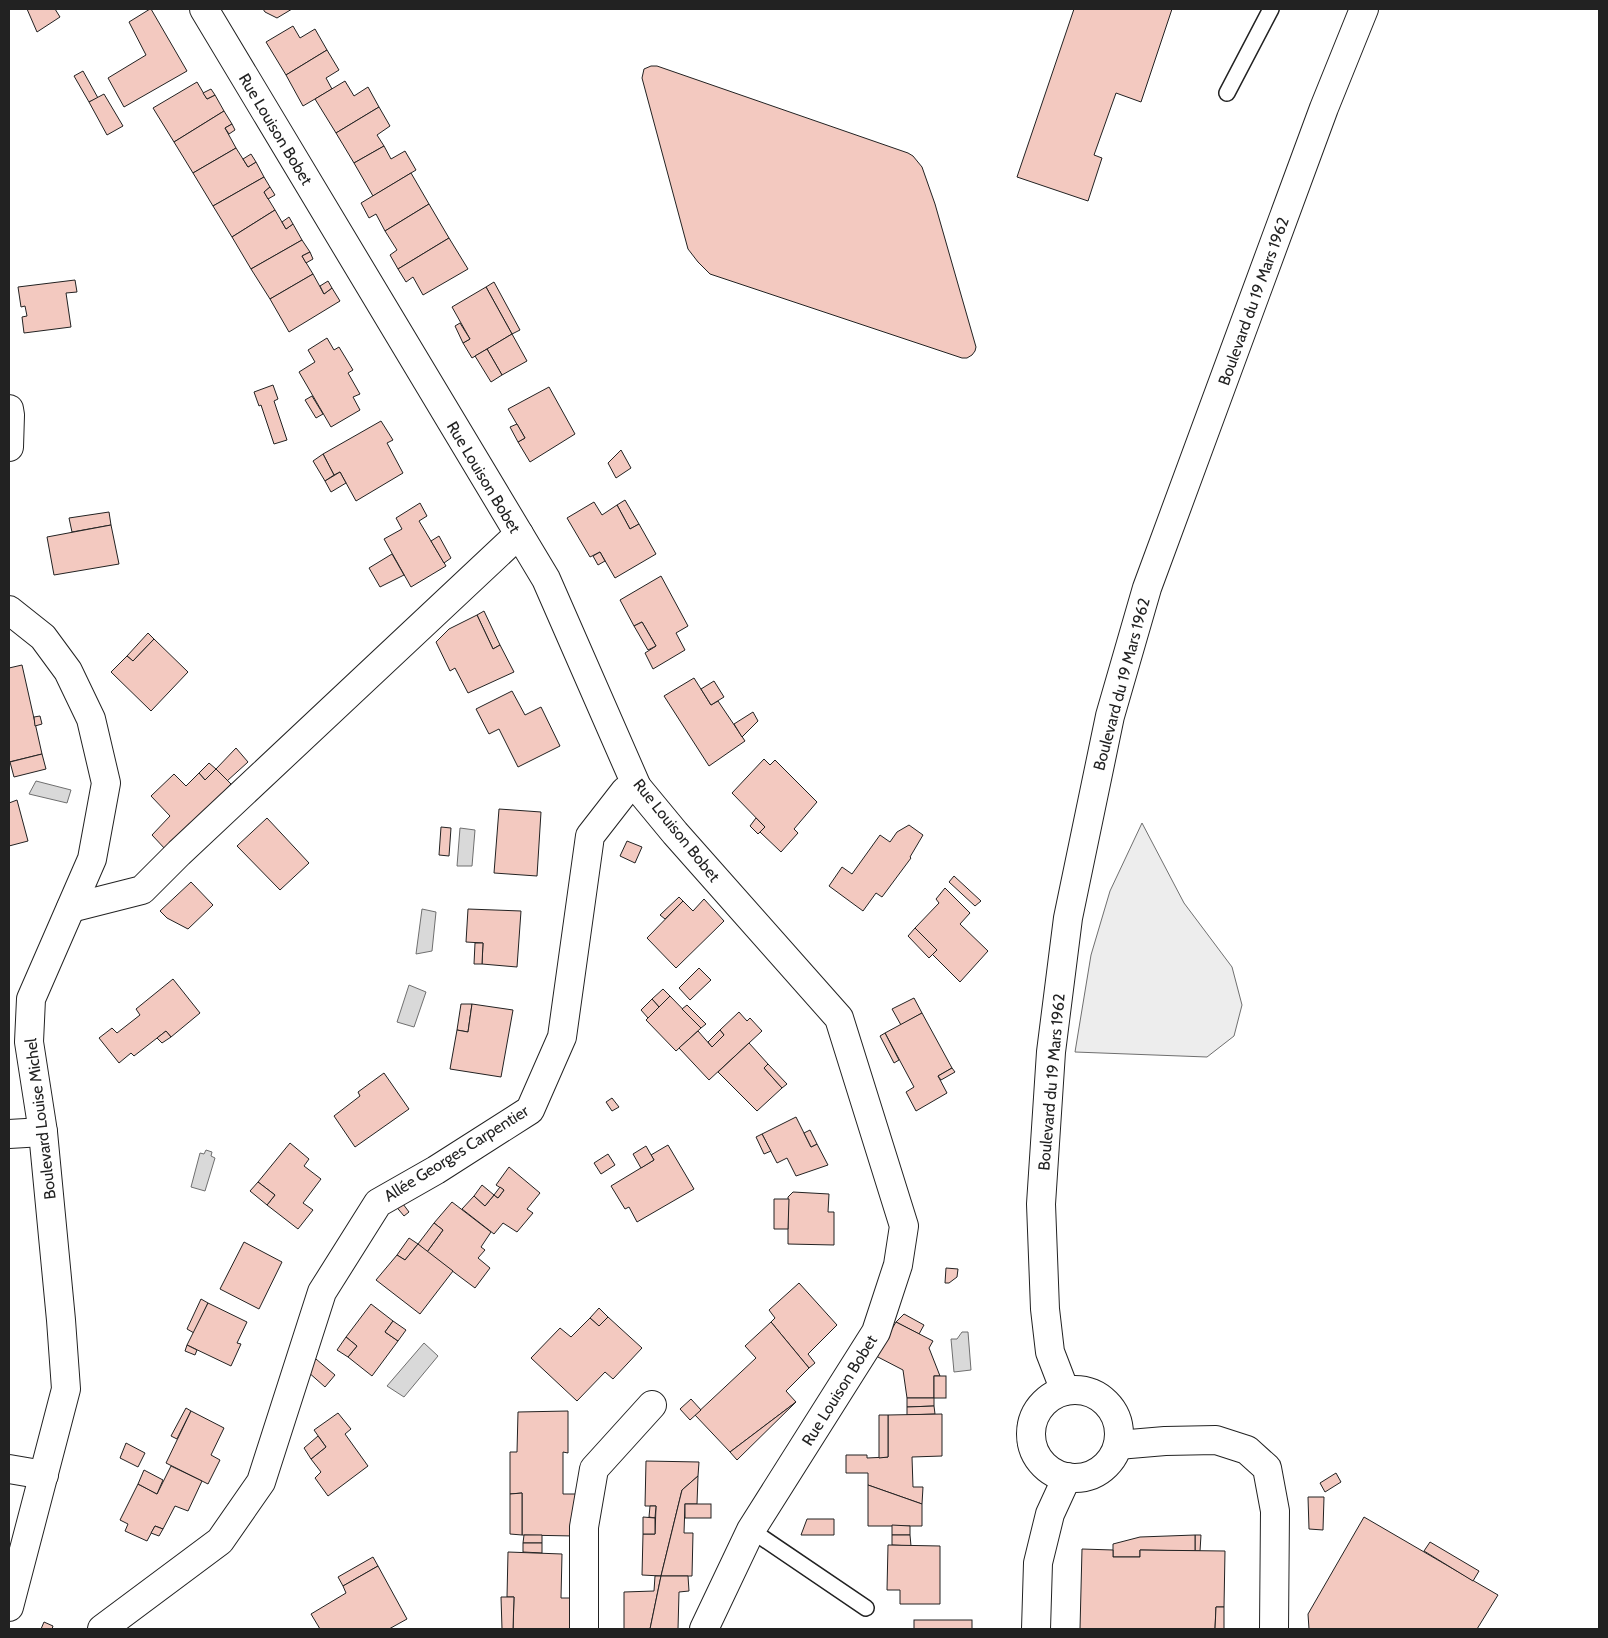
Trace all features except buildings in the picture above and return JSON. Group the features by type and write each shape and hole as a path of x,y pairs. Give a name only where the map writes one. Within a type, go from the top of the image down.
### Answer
{"street":[{"name":"Rue Louison Bobet","path":"204,9 546,579 637,786 675,833 839,1018 904,1226 898,1265 876,1332 751,1530 704,1629"},
{"name":"Boulevard du 19 Mars 1962","path":"1065,1391 1050,1352 1045,1308 1042,1194 1051,1052 1068,918 1101,754 1147,588 1321,118 1364,9"},
{"path":"9,409 9,447"},
{"path":"71,908 142,890 519,534"},
{"name":"Boulevard Louise Michel","path":"9,610 43,638 68,671 91,719 106,783 92,859 32,999 29,1042 43,1132 66,1389 9,1607"},
{"name":"Allée Georges Carpentier","path":"102,1629 220,1541 261,1482 322,1292 378,1203 436,1170 530,1110 562,1037 590,836 625,790 637,786"},
{"path":"9,1134 43,1132"},
{"path":"1065,1391 1083,1391 1100,1397 1113,1410 1119,1427 1118,1445 1113,1457 1104,1467 1093,1474 1080,1478 1067,1477 1056,1474 1038,1458 1033,1447 1032,1423 1044,1403 1054,1396 1065,1391"},
{"path":"584,1629 584,1527 594,1469 652,1405"},
{"path":"1118,1445 1165,1441 1216,1440 1247,1450 1267,1468 1276,1512 1274,1629"},
{"path":"9,1469 44,1476"},
{"path":"1036,1629 1038,1563 1050,1514 1067,1477"}],"lane":[{"path":"1227,93 1271,9"},
{"path":"751,1530 866,1608"}],"shaded area":[{"path":"36,781 71,790 67,803 29,794"},
{"path":"1142,823 1184,903 1232,967 1242,1005 1234,1036 1207,1057 1075,1052 1091,955 1110,891"},
{"path":"460,828 475,830 472,866 457,866"},
{"path":"422,909 436,912 432,951 416,954"},
{"path":"409,985 426,992 414,1027 397,1022"},
{"path":"206,1150 212,1152 211,1156 215,1158 205,1191 191,1187 200,1153 204,1154"},
{"path":"962,1332 968,1332 971,1370 954,1372 951,1339 957,1339"},
{"path":"424,1343 438,1356 404,1397 387,1386"}]}
